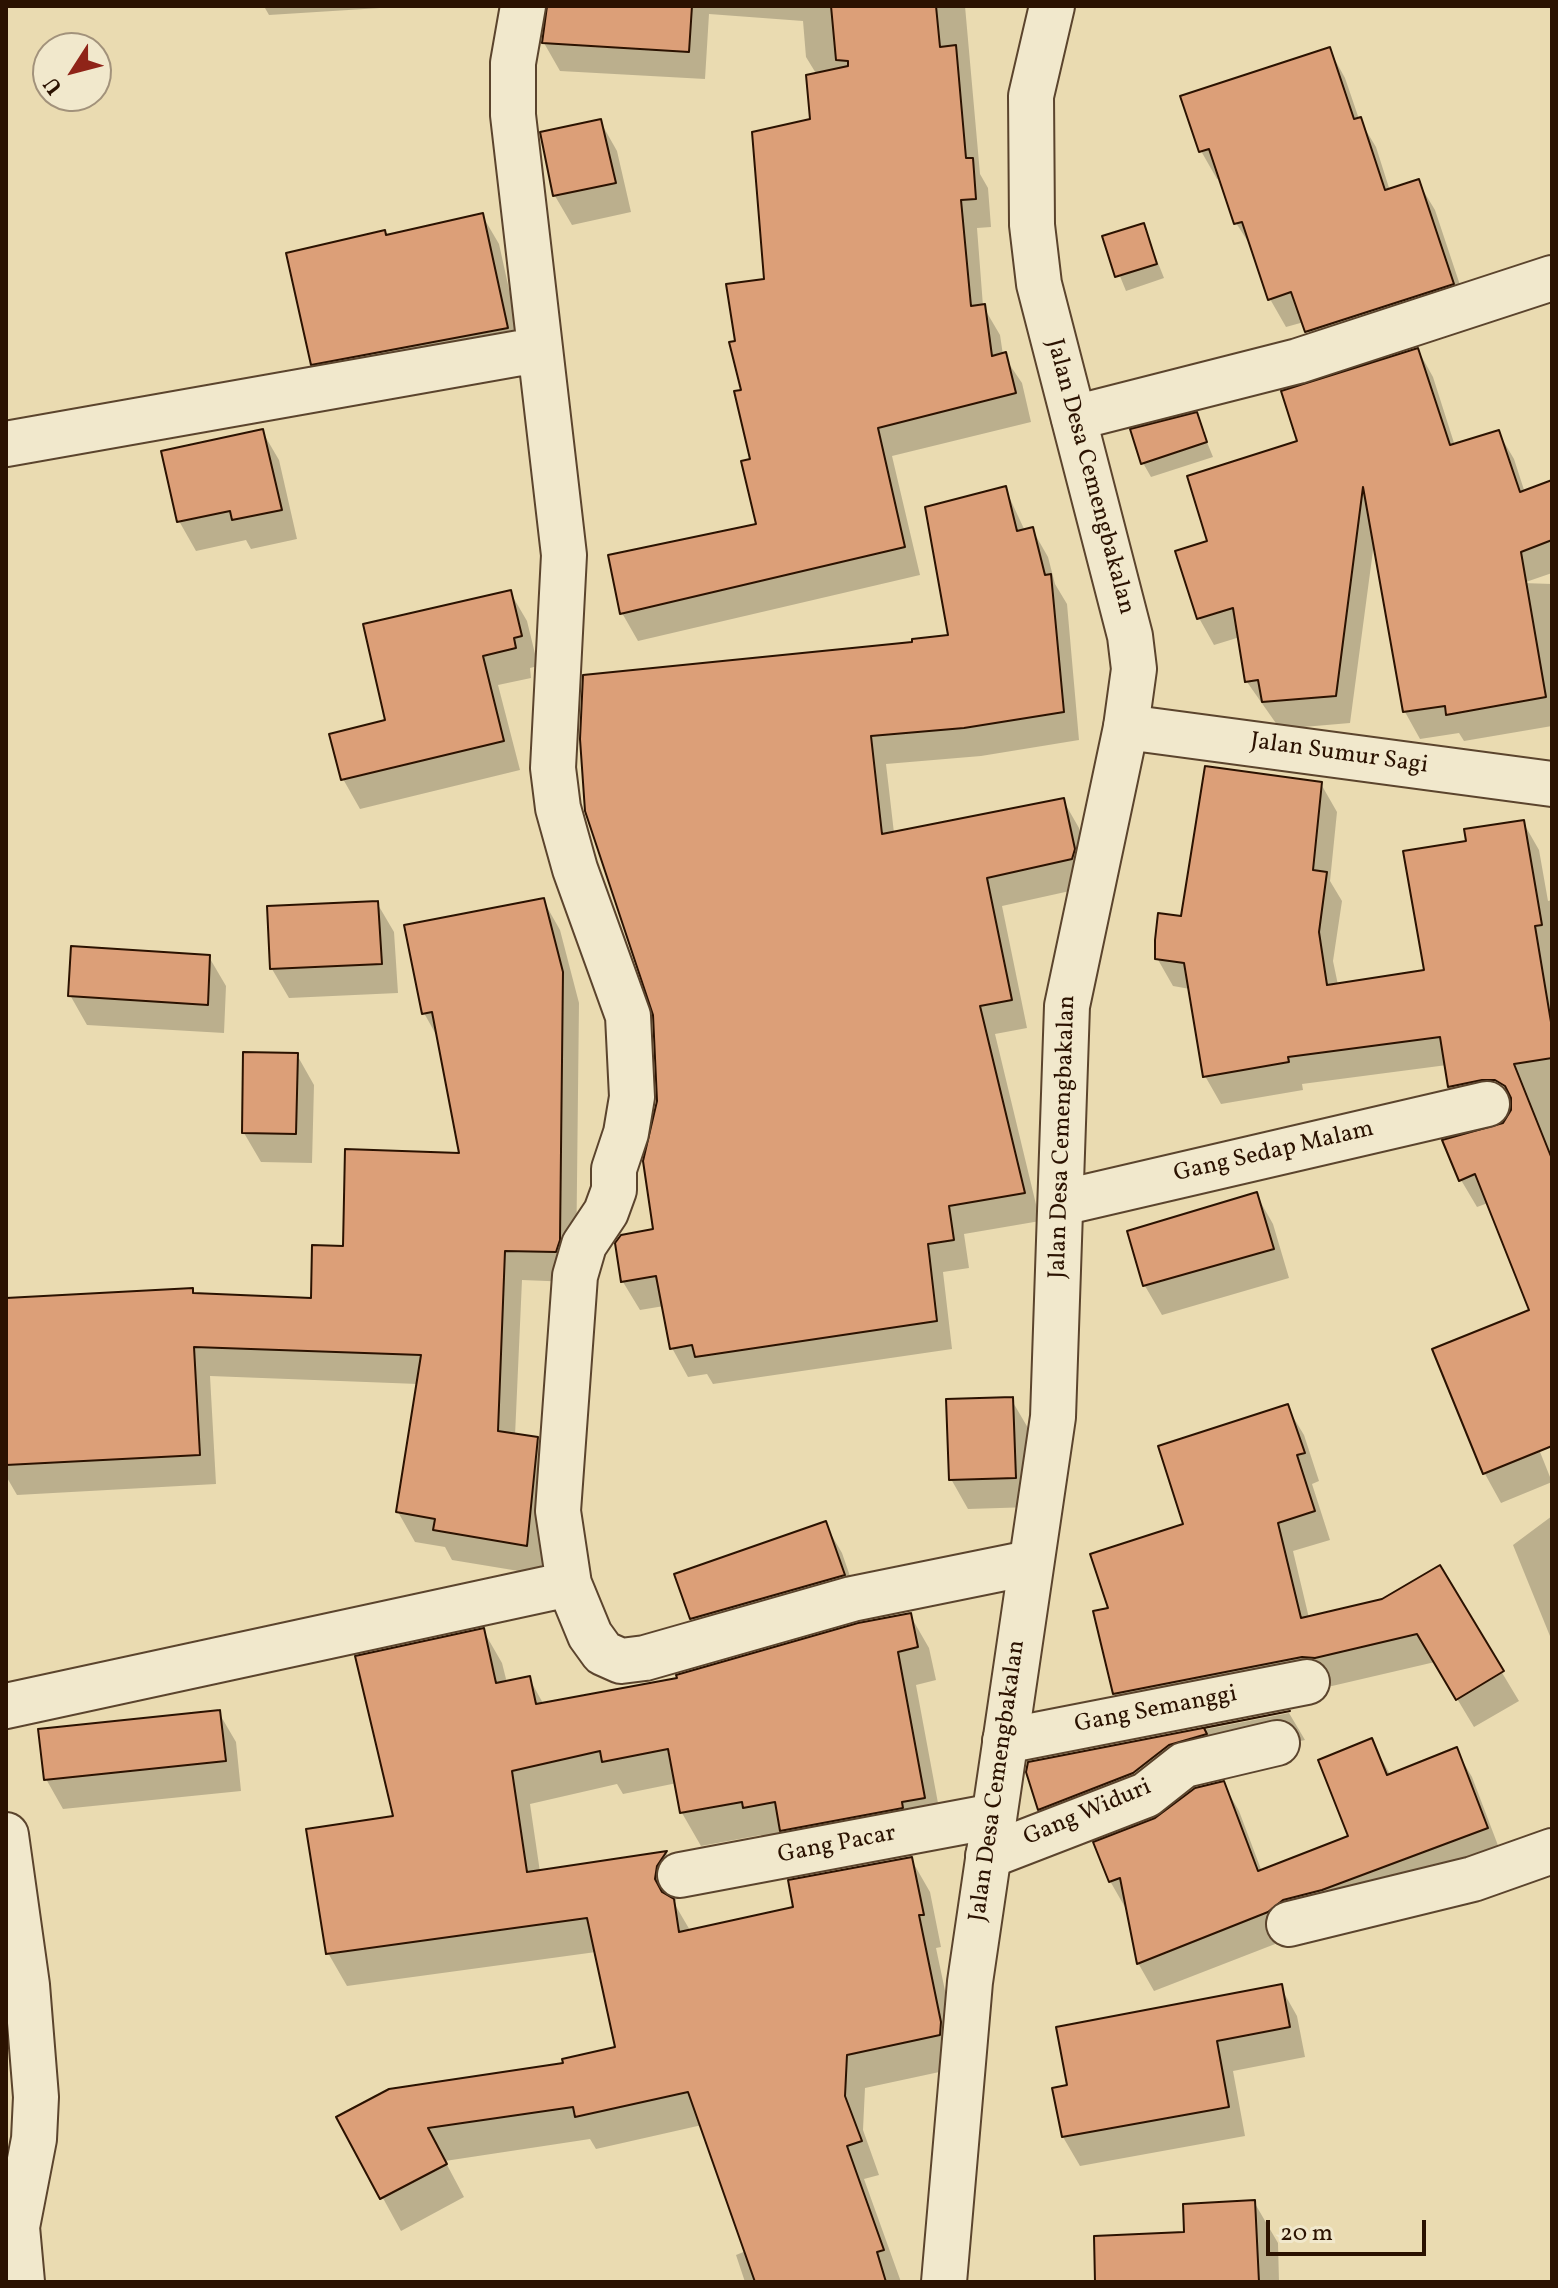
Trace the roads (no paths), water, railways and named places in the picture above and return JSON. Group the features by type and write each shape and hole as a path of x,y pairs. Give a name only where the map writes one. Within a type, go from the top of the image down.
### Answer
{"street":[{"path":"523,6 513,63 513,115 537,350 564,555 553,735 554,782 575,869 628,1016 632,1097 626,1133 614,1169 614,1190 606,1212 584,1245 575,1276 558,1511 569,1584 590,1635 603,1653 621,1661 645,1658 852,1599 1029,1563"},
{"name":"Jalan Desa Cemengbakalan","path":"944,2282 970,1982 1029,1563 1053,1417 1067,1006 1126,727 1134,669 1130,636 1039,284 1032,225 1031,96 1052,6"},
{"path":"1074,418 1298,361 1552,278"},
{"path":"6,444 537,350"},
{"name":"Jalan Sumur Sagi","path":"1126,727 1552,784"},
{"name":"Gang Sedap Malam","path":"1061,1203 1487,1104"},
{"path":"6,1706 569,1584"},
{"name":"Gang Semanggi","path":"1005,1741 1307,1682"},
{"name":"Gang Widuri","path":"991,1836 1146,1795 1184,1765 1277,1743"},
{"path":"6,1835 27,1985 36,2097 34,2139 17,2227 22,2282"},
{"name":"Gang Pacar","path":"680,1875 991,1836"},
{"path":"1289,1924 1473,1879 1552,1851"}]}
